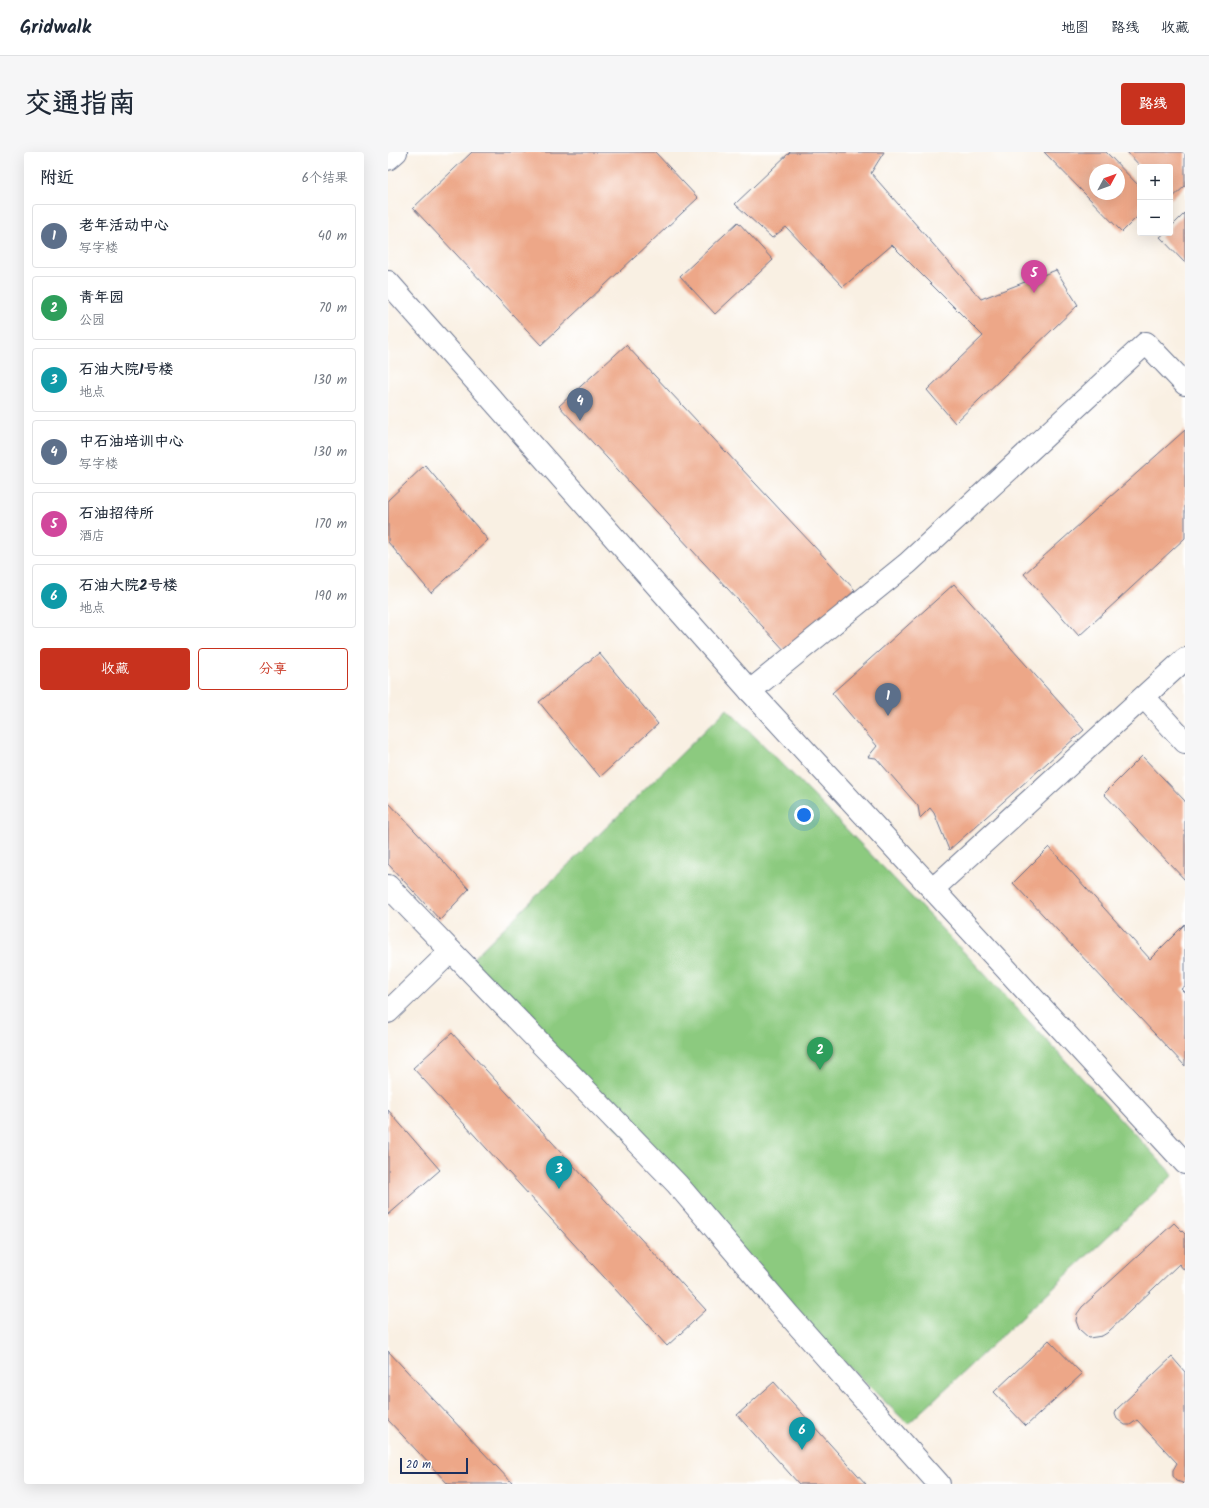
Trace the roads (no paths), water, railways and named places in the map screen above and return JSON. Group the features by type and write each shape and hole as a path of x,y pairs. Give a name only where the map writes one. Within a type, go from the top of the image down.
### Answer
{"street":[{"path":"388,159 396,152"},
{"path":"388,282 750,691 1185,1163"},
{"path":"750,691 908,563 1146,343 1185,384"},
{"path":"933,889 1185,659"},
{"path":"1144,697 1185,742"},
{"path":"388,886 677,1184 783,1308 938,1484"},
{"path":"388,1012 451,951"}],"place":[{"name":"石油招待所","path":"1034,293"},
{"name":"中石油培训中心","path":"580,421"},
{"name":"老年活动中心","path":"888,716"},
{"name":"青年园","path":"820,1070"},
{"name":"石油大院1号楼","path":"559,1189"},
{"name":"石油大院2号楼","path":"802,1450"}]}
